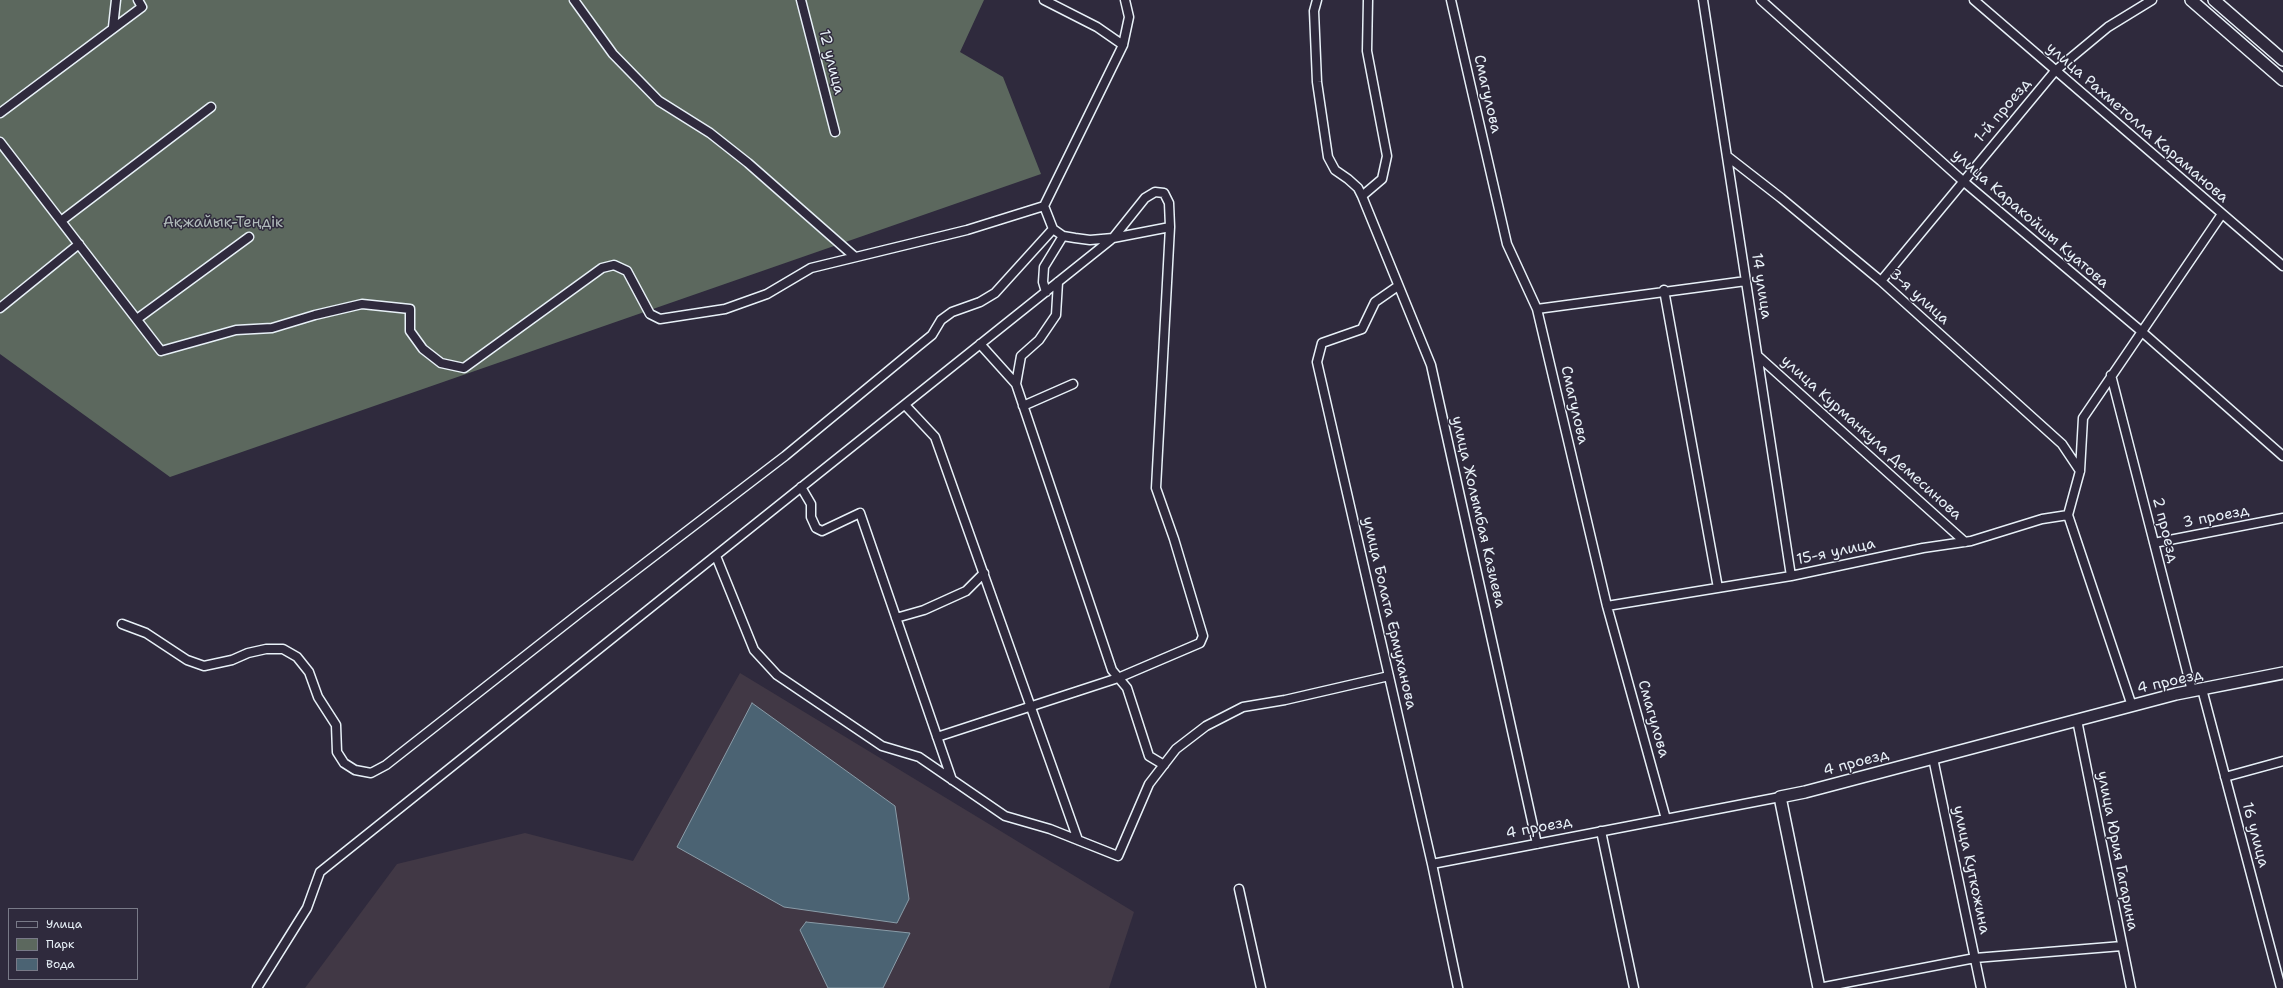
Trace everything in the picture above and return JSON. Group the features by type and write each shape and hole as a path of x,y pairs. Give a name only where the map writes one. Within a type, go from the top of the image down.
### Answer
{"street":[{"path":"113,27 116,0"},
{"path":"0,113 113,27 142,7 138,0"},
{"path":"574,0 613,54 659,101 710,133 748,163 855,258"},
{"name":"12 улица","path":"801,0 835,132"},
{"path":"1044,0 1097,27 1123,45"},
{"path":"0,142 161,351 236,330 272,328 315,315 362,304 410,309 410,331 423,349 441,363 464,368 602,268 614,265 627,271 650,314 660,320 725,309 767,294 811,268 967,230 1044,206 1123,45 1129,17 1125,0"},
{"name":"улица Жолымбая Казиева","path":"1317,0 1314,11 1317,82 1328,157 1335,170 1348,178 1358,188 1362,196 1431,366 1537,844"},
{"path":"1362,196 1382,179 1387,156 1367,51 1368,0"},
{"name":"Смагулова","path":"1451,0 1507,244 1537,309 1607,606 1666,819"},
{"name":"14 улица","path":"1703,0 1791,576"},
{"name":"улица Каракойшы Куатова","path":"1761,0 1963,181 2141,331 2283,456"},
{"name":"улица Рахметолла Караманова","path":"1974,0 2283,266"},
{"name":"1-й проезд","path":"1881,281 2055,71 2108,27 2152,0"},
{"path":"2191,0 2283,80"},
{"path":"2214,0 2283,60"},
{"path":"61,221 211,107"},
{"name":"3-я улица","path":"1727,156 1781,198 1881,281 2062,444 2080,471"},
{"path":"257,988 307,908 320,872 1113,238 1135,209 1155,192 1164,193 1169,203 1170,227 1156,488 1174,540 1203,636 1200,643 1192,648 1118,678 937,737"},
{"path":"1044,206 1053,229 1063,236 1090,240 1113,238 1170,227"},
{"path":"2132,706 2068,515 2080,471 2083,418 2222,214"},
{"path":"122,624 146,633 187,660 204,666 225,662 248,653 266,649 283,649 297,658 309,672 318,697 336,725 337,752 344,763 355,770 371,773 386,765 575,617 785,456 916,348 932,334 941,320 952,312 980,302 995,293 1053,229"},
{"path":"1046,292 1043,282 1044,267 1063,236"},
{"path":"137,319 249,237"},
{"path":"0,308 79,244"},
{"path":"1537,309 1664,290 1746,281"},
{"path":"1016,384 1021,356 1039,340 1056,315 1058,282"},
{"name":"улица Болата Ермуханова","path":"1398,286 1375,302 1362,329 1322,343 1317,362 1432,864 1458,988"},
{"path":"1664,290 1718,588"},
{"path":"980,344 1016,384 1112,670 1127,688 1149,756 1164,765"},
{"name":"улица Курманкула Демесинова","path":"1758,356 1965,542"},
{"name":"2 проезд","path":"2111,375 2154,543 2197,690"},
{"path":"1023,406 1073,384"},
{"path":"905,405 935,437 1078,840"},
{"path":"802,488 811,504 811,517 816,528 822,531 860,513 952,780"},
{"name":"15-я улица","path":"1607,606 1791,576 1923,548 1965,542 2042,519 2068,515"},
{"name":"3 проезд","path":"2154,543 2283,518"},
{"path":"716,556 754,650 777,675 882,746 920,757 1005,816 1078,840 1118,856 1150,784 1176,749 1206,726 1243,707 1285,700 1389,676"},
{"path":"896,618 924,610 966,591 984,573"},
{"name":"4 проезд","path":"1432,864 1780,797 2132,706 2197,690 2283,673"},
{"name":"16 улица","path":"2197,690 2225,777 2281,988"},
{"name":"улица Юрия Гагарина","path":"2077,720 2131,988"},
{"name":"улица Куткожина","path":"1934,758 1981,988"},
{"path":"2225,777 2283,761"},
{"path":"1780,797 1819,988 1975,958 2122,946"},
{"path":"1602,831 1634,988"},
{"path":"1239,889 1261,988"}],"shaded area":[{"path":"740,673 1134,912 1109,988 305,988 397,864 525,833 633,861"}],"green space":[{"name":"Ақжайық-Теңдік","path":"0,0 984,0 960,52 1003,77 1041,174 170,477 0,354"}],"water":[{"path":"752,703 895,806 909,899 897,923 784,907 677,847"},
{"path":"806,922 910,933 883,988 828,988 800,930"}]}
